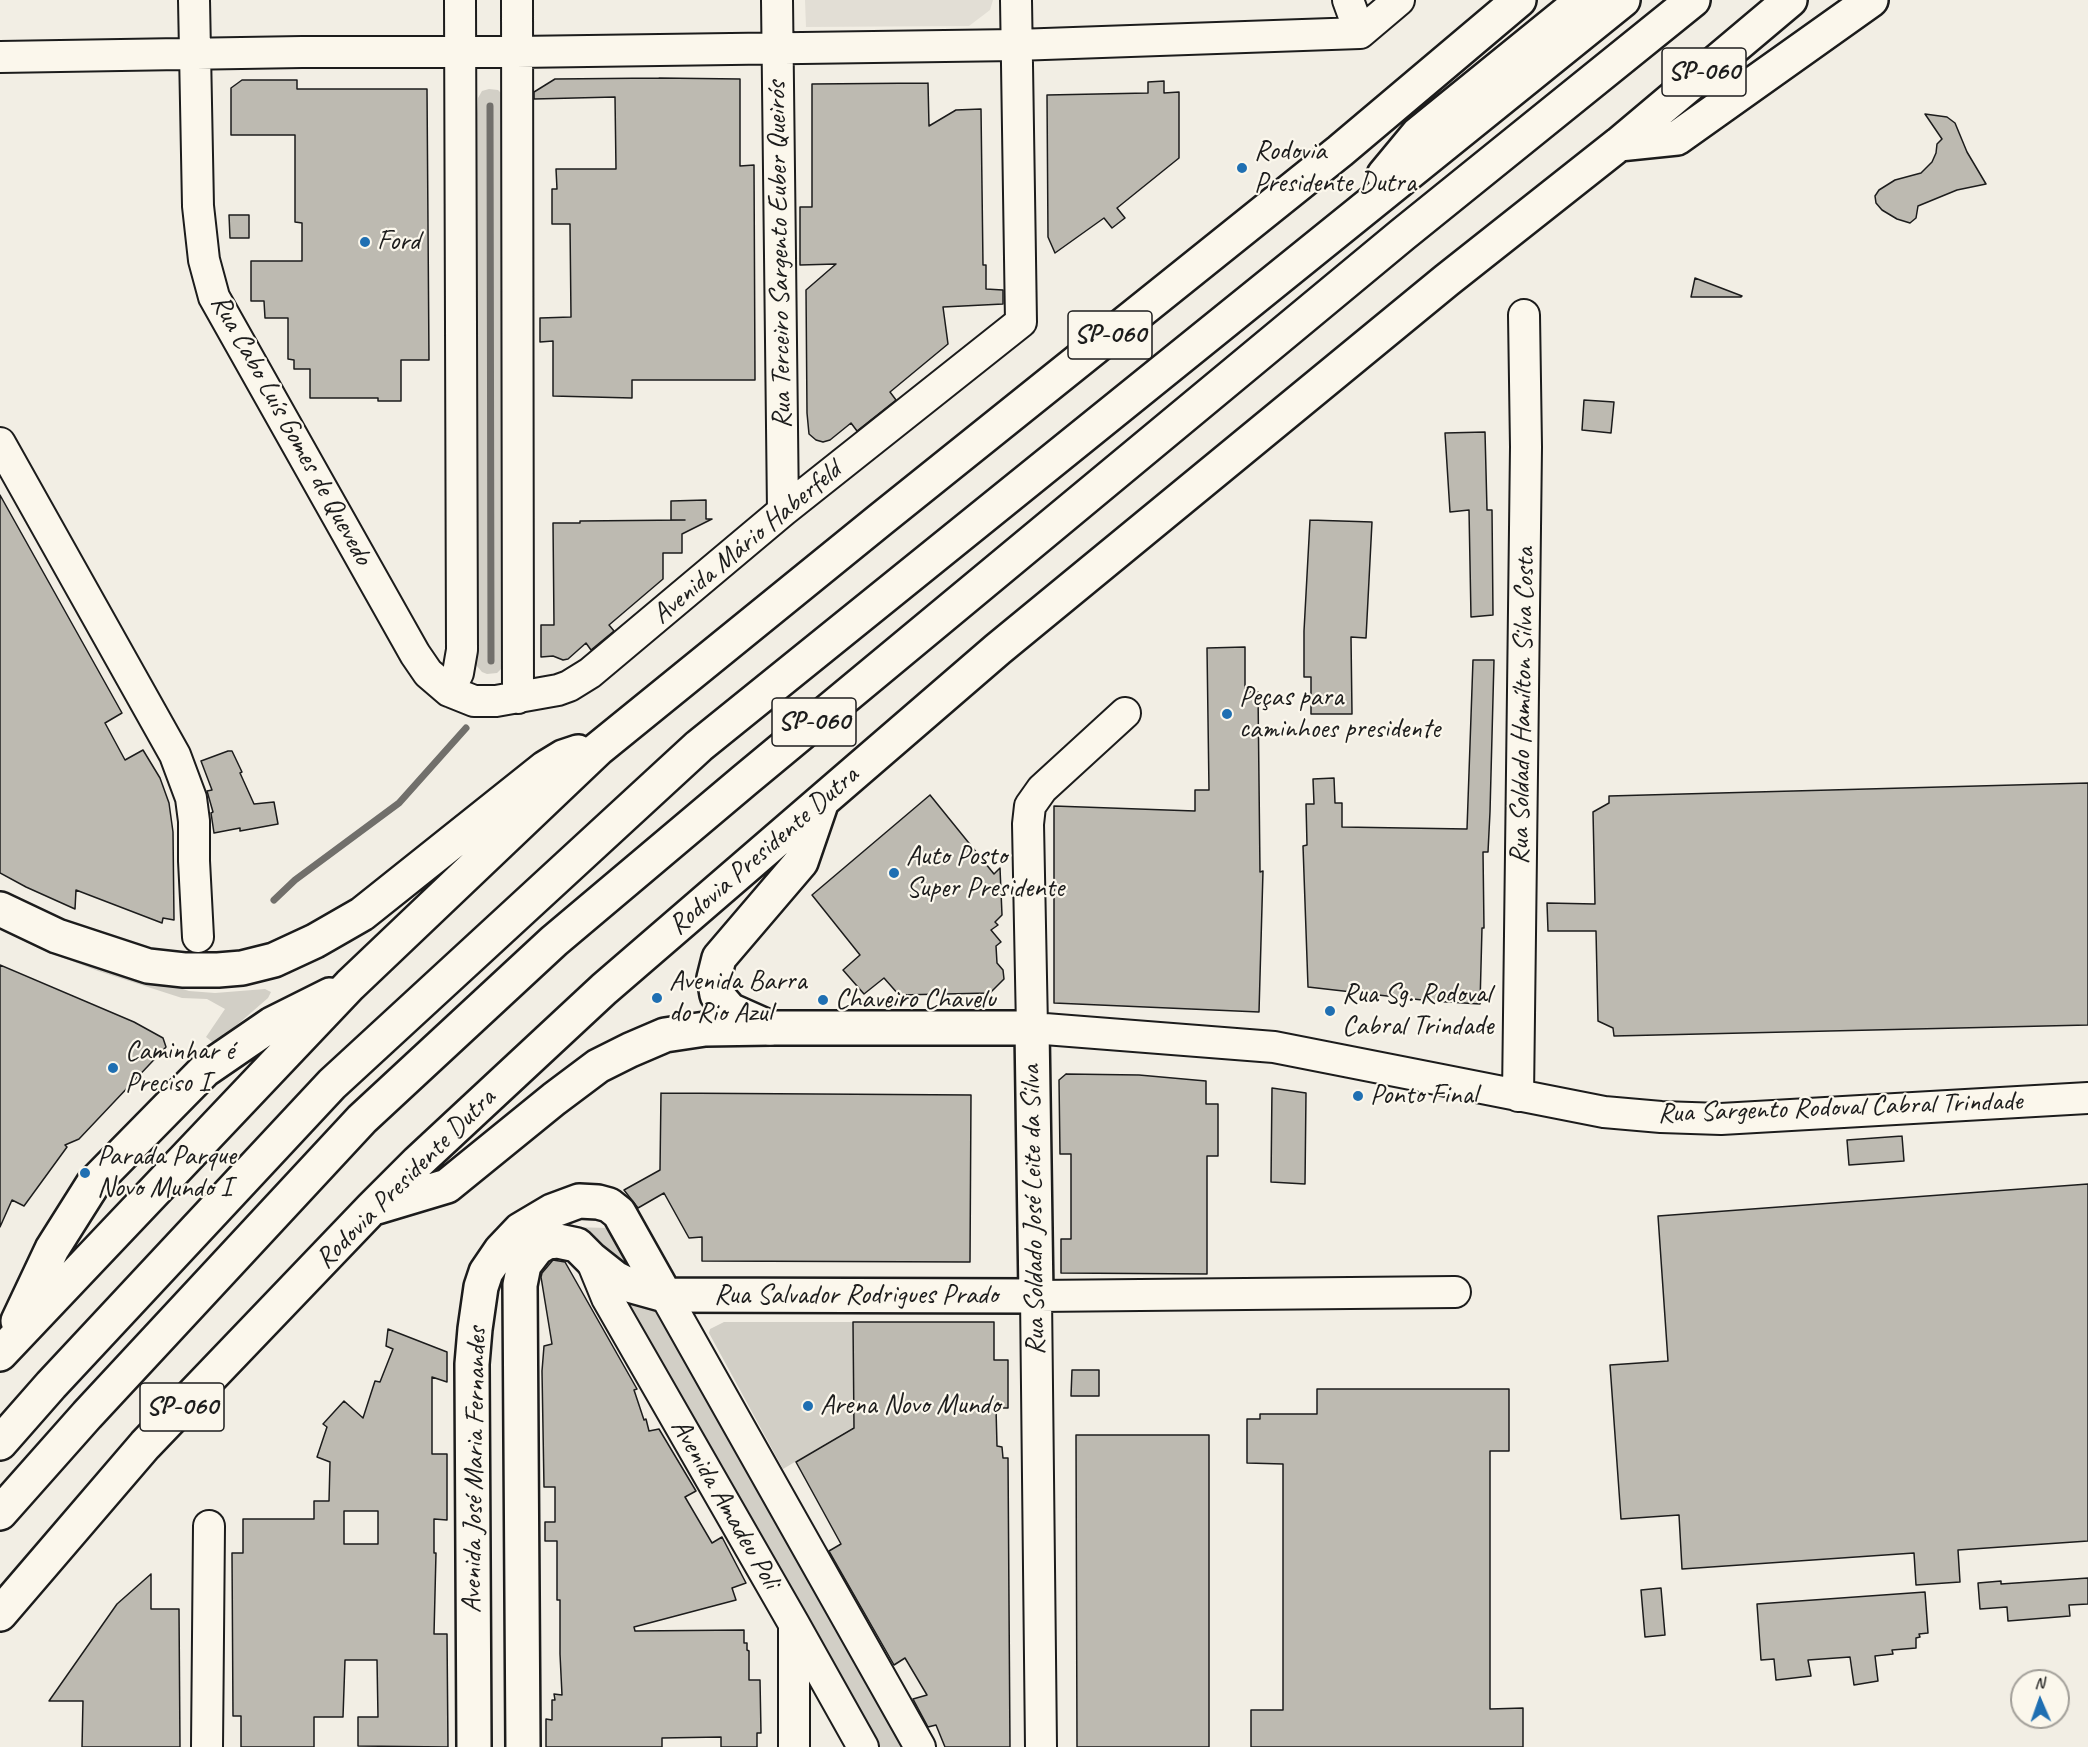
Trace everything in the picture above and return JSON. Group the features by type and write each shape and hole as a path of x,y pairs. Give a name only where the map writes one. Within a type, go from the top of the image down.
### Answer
{"main road":[{"name":"SP-060","path":"3,1350 350,985 598,749 1340,151 1519,0"},
{"path":"1342,227 1418,134 1582,0"},
{"name":"SP-060","path":"0,1443 51,1385 332,1084 699,746 1623,0"},
{"name":"SP-060","path":"0,1513 87,1415 362,1119 554,941 1365,266 1693,0"},
{"name":"Rodovia Presidente Dutra","path":"0,1614 145,1445 372,1208 418,1162 604,989 1044,611 1447,280 1618,144 1790,0"},
{"path":"1618,144 1677,138 1871,0"},
{"path":"0,909 57,936 148,966 184,970 218,970 242,968 274,960 315,941 362,914 545,768 575,752 598,749"},
{"path":"770,1028 730,1010 717,995 714,978 719,958 801,862 822,800"},
{"path":"3,1350 52,1249 93,1184 205,1070 272,1024 350,985"},
{"name":"Rua Sargento Rodoval Cabral Trindade","path":"372,1208 447,1186 598,1066 665,1035 705,1029 1032,1028"},
{"name":"Rua Soldado José Leite da Silva","path":"1032,1028 1036,1296"},
{"name":"Avenida José Maria Fernandes","path":"474,1747 472,1364 481,1287 486,1272 501,1250 520,1230 552,1211 579,1201 597,1202 609,1205 619,1213 666,1295"},
{"name":"Avenida José Maria Fernandes","path":"523,1747 520,1285 524,1265 537,1248 547,1242 558,1241 577,1245 591,1259"},
{"name":"Rua Salvador Rodrigues Prado","path":"591,1259 615,1278 629,1285 666,1295 1036,1296"},
{"path":"475,1329 520,1329"}],"street":[{"name":"Rua Cabo Luís Gomes de Quevedo","path":"194,0 198,206 204,260 214,297 415,654 428,673 449,691"},
{"path":"449,691 458,673 462,650 460,0"},
{"path":"517,0 518,698"},
{"name":"Rua Terceiro Sargento Euber Queirós","path":"777,0 783,511"},
{"path":"1016,0 1016,45"},
{"path":"1348,0 1360,33"},
{"path":"0,57 1016,45 1360,33 1399,0"},
{"name":"Avenida Mário Haberfeld","path":"449,691 474,700 496,701 558,690 590,673 783,511 1021,322 1016,45"},
{"name":"Rua Soldado Hamílton Silva Costa","path":"1518,1096 1526,447 1524,315"},
{"path":"5,460 175,755 191,798 194,821 198,937"},
{"name":"Rua Soldado José Leite da Silva","path":"1032,1028 1028,824 1030,806 1042,789 1125,712"},
{"name":"Rua Sargento Rodoval Cabral Trindade","path":"1032,1028 1274,1047 1604,1112 1661,1118 1721,1119 2088,1098"},
{"name":"Avenida Amadeu Poli","path":"591,1259 607,1298 862,1747"},
{"name":"Rua Salvador Rodrigues Prado","path":"1036,1296 1455,1292"},
{"name":"Avenida Amadeu Poli","path":"666,1295 920,1747"},
{"name":"Rua Soldado José Leite da Silva","path":"1036,1296 1041,1747"},
{"path":"207,1747 209,1526"},
{"path":"794,1624 794,1740"},
{"path":"794,1740 817,1716 848,1721"}],"shaded area":[{"path":"805,0 993,0 990,10 969,26 806,27"},
{"path":"498,90 504,96 505,661 497,673 487,674 476,665 477,113 478,98 482,91"},
{"path":"0,916 136,974 189,991 215,993 265,989 271,992 268,998 215,1044 206,1037 225,1009 207,999 182,998 98,971 40,949 0,929"},
{"path":"572,1227 608,1228 639,1282 595,1244"},
{"path":"616,1294 662,1313 909,1747 873,1747"},
{"name":"Arena Novo Mundo","path":"724,1322 866,1322 867,1419 783,1469 709,1333 710,1329"}],"building":[{"path":"555,79 740,79 740,166 754,165 755,380 632,380 632,398 553,396 553,341 540,342 540,318 571,317 570,224 552,224 552,189 557,189 556,169 616,169 615,97 534,99 534,92"},
{"name":"Ford","path":"242,80 297,80 297,89 427,89 429,360 401,360 401,401 378,401 378,398 310,398 310,369 294,369 294,360 288,359 288,318 265,318 264,301 251,301 251,261 302,261 302,223 295,222 295,135 231,135 231,88"},
{"path":"1164,81 1164,93 1179,92 1179,158 1117,208 1125,218 1112,228 1104,218 1055,253 1048,237 1047,95 1148,93 1148,82"},
{"path":"928,83 929,126 956,110 981,109 983,265 986,265 986,289 1003,290 1003,304 943,307 948,344 890,392 896,400 857,431 851,423 830,440 823,442 816,440 809,434 807,413 806,290 836,264 800,265 800,207 812,207 812,84"},
{"path":"1925,114 1947,117 1955,123 1967,152 1986,184 1957,190 1918,206 1916,218 1910,223 1897,219 1882,210 1876,203 1875,196 1879,190 1895,180 1921,173 1932,162 1937,144 1942,139"},
{"path":"229,215 249,215 249,238 230,238"},
{"path":"1695,278 1742,296 1691,297"},
{"path":"1584,400 1614,402 1611,433 1582,430"},
{"path":"1485,432 1487,510 1492,510 1493,615 1471,617 1469,510 1450,512 1445,433"},
{"path":"0,495 122,713 105,723 125,760 143,750 160,778 169,803 173,832 174,920 163,918 162,923 76,890 75,909 0,873"},
{"path":"706,500 706,519 712,519 682,534 682,553 663,553 663,579 609,625 614,631 591,650 586,643 568,659 563,660 553,656 541,657 541,625 554,625 553,523 685,520 671,520 671,501"},
{"path":"1310,520 1372,522 1366,638 1351,637 1352,714 1311,714 1311,677 1304,677"},
{"path":"1245,647 1245,692 1258,692 1260,872 1263,871 1259,1012 1054,1003 1054,806 1195,811 1195,790 1209,790 1207,648"},
{"path":"1473,660 1494,660 1488,852 1483,852 1484,928 1482,928 1480,1004 1431,1001 1308,987 1303,846 1307,845 1306,804 1314,804 1313,779 1334,778 1335,803 1342,803 1342,827 1467,829"},
{"path":"232,751 254,804 274,802 278,824 214,833 211,813 213,812 207,791 212,790 201,761"},
{"path":"2088,783 2088,1025 1614,1036 1613,1028 1598,1021 1596,931 1548,931 1547,903 1595,904 1593,812 1609,803 1609,796"},
{"path":"930,795 994,874 1000,868 1002,915 995,922 998,925 991,930 1001,942 996,946 997,963 1003,970 1004,979 990,993 899,995 884,978 864,994 843,970 860,955 812,895"},
{"path":"0,965 134,1022 163,1038 166,1047 79,1139 65,1145 67,1147 24,1206 12,1200 0,1227"},
{"path":"1066,1074 1139,1075 1206,1081 1206,1104 1218,1104 1218,1156 1207,1156 1207,1274 1061,1273 1061,1239 1071,1239 1071,1154 1060,1154 1059,1080"},
{"path":"1272,1088 1306,1093 1305,1184 1271,1182"},
{"path":"661,1093 971,1095 970,1262 702,1261 702,1237 689,1238 664,1193 638,1208 624,1190 660,1170"},
{"path":"1902,1136 1904,1161 1849,1165 1847,1140"},
{"path":"2088,1184 2088,1541 1958,1550 1960,1582 1916,1585 1914,1553 1682,1569 1679,1515 1621,1519 1610,1365 1668,1361 1658,1216"},
{"path":"553,1260 565,1262 637,1389 634,1390 649,1431 659,1429 696,1491 685,1497 712,1543 722,1537 746,1583 732,1588 736,1600 634,1627 635,1631 744,1630 744,1643 747,1643 749,1651 749,1680 760,1680 761,1733 757,1733 757,1747 721,1747 721,1737 662,1738 662,1747 546,1747 546,1719 552,1720 554,1694 562,1695 560,1600 557,1600 557,1541 545,1541 545,1522 555,1522 555,1487 544,1487 542,1371 544,1346 552,1344 541,1277"},
{"path":"853,1322 994,1322 994,1360 1008,1360 1008,1408 996,1408 997,1446 1002,1447 1003,1458 1008,1458 1010,1747 945,1747 936,1725 928,1727 913,1699 927,1695 905,1658 894,1665 829,1551 841,1544 796,1462 854,1428"},
{"path":"388,1329 447,1352 447,1382 432,1377 432,1454 447,1454 447,1520 434,1519 434,1553 436,1553 434,1634 447,1634 448,1747 358,1746 358,1717 378,1717 377,1660 345,1660 343,1717 314,1717 314,1747 241,1747 241,1716 233,1716 232,1553 243,1553 243,1519 314,1519 314,1501 329,1501 330,1462 317,1457 327,1427 323,1424 344,1401 363,1418 375,1381 380,1382 393,1349 386,1346","holes":["344,1511 378,1511 378,1544 344,1544"]},
{"path":"1072,1370 1099,1370 1099,1396 1071,1396"},
{"path":"1317,1389 1509,1389 1509,1451 1490,1451 1490,1709 1523,1708 1523,1747 1251,1747 1251,1710 1283,1710 1283,1464 1247,1463 1247,1419 1260,1419 1260,1414 1317,1414"},
{"path":"1076,1435 1209,1435 1209,1747 1077,1747"},
{"path":"151,1574 151,1609 179,1609 180,1747 82,1747 83,1701 49,1701 117,1604"},
{"path":"2088,1578 2088,1604 2069,1605 2070,1616 2008,1621 2007,1607 1980,1609 1978,1583 2001,1581 2001,1584"},
{"path":"1661,1588 1665,1635 1645,1637 1641,1590"},
{"path":"1925,1592 1928,1633 1919,1634 1920,1637 1916,1638 1916,1648 1892,1650 1893,1654 1875,1656 1878,1681 1854,1685 1850,1657 1808,1660 1811,1676 1776,1680 1774,1659 1761,1660 1757,1604"}],"waterway":[{"path":"490,106 491,661"},
{"path":"274,900 295,880 399,803 466,728"}],"place":[{"name":"Rodovia Presidente Dutra","path":"1242,168"},
{"name":"Ford","path":"365,242"},
{"name":"Peças para caminhoes presidente","path":"1227,714"},
{"name":"Auto Posto Super Presidente","path":"894,873"},
{"name":"Avenida Barra do Rio Azul","path":"657,998"},
{"name":"Chaveiro Chavelu","path":"823,1000"},
{"name":"Rua Sg. Rodoval Cabral Trindade","path":"1330,1011"},
{"name":"Caminhar é Preciso I","path":"113,1068"},
{"name":"Ponto Final","path":"1358,1096"},
{"name":"Parada Parque Novo Mundo I","path":"85,1173"},
{"name":"Arena Novo Mundo","path":"808,1406"}]}
